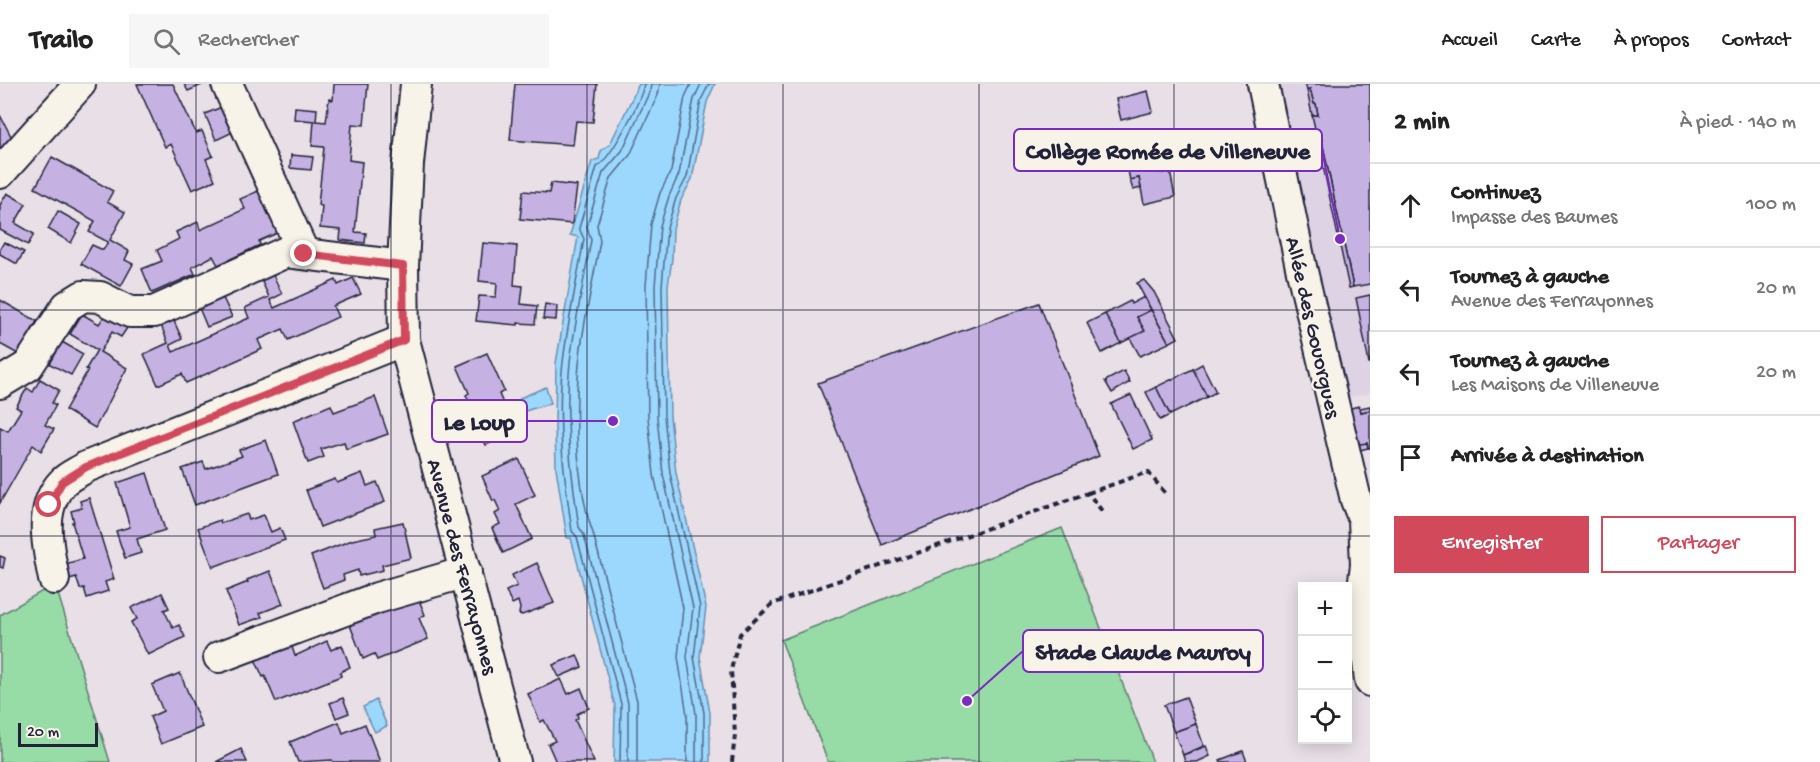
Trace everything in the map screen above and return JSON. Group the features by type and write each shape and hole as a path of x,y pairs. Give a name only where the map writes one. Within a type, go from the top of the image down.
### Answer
{"street":[{"path":"0,173 80,84"},
{"path":"227,84 304,254"},
{"name":"Avenue des Ferrayonnes","path":"416,84 408,164 403,266 404,340 515,762"},
{"name":"Allée des Gouorgues","path":"1263,84 1300,267 1356,500 1364,520 1368,564 1362,596 1370,681"},
{"path":"0,383 28,366 67,306 83,296 100,297 130,312 154,312 286,252 403,266"},
{"path":"54,579 46,533 49,505 62,482 86,467 404,340"},
{"path":"219,657 377,598 466,572"}],"path":[{"path":"732,762 735,735 731,670 740,634 772,604 1148,472 1165,493"},
{"path":"1088,493 1102,511"}],"shaded area":[{"path":"1276,84 1370,84 1370,393 1347,398"}],"green space":[{"path":"1062,528 1153,762 828,762 781,640"},
{"path":"55,584 110,762 0,762 0,615"}],"water":[{"path":"639,84 715,84 707,102 692,179 681,200 673,229 668,286 670,416 676,473 706,607 700,657 710,713 710,762 614,762 615,706 571,538 567,538 556,468 556,363 578,237 570,235 592,161 599,159 601,151 610,144"},
{"path":"546,387 551,403 525,411 520,398"},
{"path":"376,700 387,726 375,732 363,707"}],"building":[{"path":"137,84 173,84 196,133 202,131 213,156 206,159 215,180 192,190 171,144 165,147"},
{"path":"184,84 204,84 188,91"},
{"path":"334,84 368,84 364,125 352,124 349,160 362,162 355,232 366,233 365,243 340,240 341,230 320,228 322,206 318,205 324,147 312,146 314,121 294,119 295,107 317,109 316,121 326,122 329,99 333,100"},
{"path":"515,84 597,84 593,122 576,121 573,145 510,140"},
{"path":"1305,84 1370,84 1370,284 1353,287 1320,132 1316,133 1312,115 1318,115 1316,104 1314,104 1310,89 1307,90"},
{"path":"1310,89 1318,115 1312,115 1307,90"},
{"path":"1148,91 1153,112 1121,120 1116,99"},
{"path":"224,106 235,131 216,140 205,114"},
{"path":"0,115 15,144 0,159"},
{"path":"1320,132 1353,287 1349,288 1316,133"},
{"path":"1162,138 1170,171 1161,173 1154,140"},
{"path":"1154,140 1161,173 1170,171 1175,197 1144,204 1139,178 1130,180 1123,147"},
{"path":"291,155 313,157 311,170 290,168"},
{"path":"52,157 113,191 107,202 125,212 110,240 129,251 125,260 133,264 121,286 81,264 92,245 103,250 108,242 89,232 95,221 35,188"},
{"path":"1139,178 1141,188 1133,190 1130,180"},
{"path":"551,183 577,186 572,224 520,219 523,191 549,193"},
{"path":"263,189 282,231 259,241 260,245 218,265 213,256 192,267 195,274 152,293 142,269 162,261 157,250 179,239 176,232 198,222 200,230 245,209 240,199"},
{"path":"7,193 26,204 15,223 34,234 28,245 0,230 0,205"},
{"path":"58,211 81,224 71,243 48,229"},
{"path":"4,242 24,252 17,264 0,254"},
{"path":"483,243 517,246 514,285 523,286 521,304 537,306 535,324 518,323 518,325 476,321 479,296 496,297 497,283 479,281"},
{"path":"273,275 282,294 270,300 274,308 336,280 338,285 353,278 361,294 333,306 338,317 288,340 283,329 258,340 262,349 186,383 182,374 158,385 144,354 168,343 161,325 173,319 182,339 170,345 173,352 249,318 245,308 269,297 261,280"},
{"path":"1144,280 1154,292 1178,338 1169,343 1137,283"},
{"path":"1370,295 1370,363 1369,363 1356,298"},
{"path":"1144,297 1151,310 1137,317 1145,331 1121,343 1105,314 1130,301 1131,304"},
{"path":"223,298 232,317 207,327 199,308"},
{"path":"0,300 37,321 18,354 0,344"},
{"path":"1039,303 1099,456 882,545 818,383"},
{"path":"545,304 557,306 556,320 543,319"},
{"path":"1151,310 1169,343 1140,356 1130,338 1145,331 1137,317"},
{"path":"82,314 99,324 105,315 127,328 121,337 112,332 100,352 127,368 95,428 65,410 97,350 70,334"},
{"path":"1105,314 1121,343 1102,353 1087,323"},
{"path":"62,342 83,354 71,375 50,364"},
{"path":"487,353 504,391 499,394 515,432 486,445 467,408 471,406 466,395 469,393 457,366"},
{"path":"1202,364 1216,392 1207,397 1193,369"},
{"path":"1193,369 1207,397 1170,415 1156,387"},
{"path":"1124,371 1130,382 1112,393 1105,381"},
{"path":"40,379 59,390 52,403 56,405 45,425 54,429 41,451 33,445 0,503 0,427 8,431 21,410 16,407 27,388 33,392"},
{"path":"1156,387 1170,415 1160,420 1146,392"},
{"path":"1131,395 1152,440 1133,449 1111,404"},
{"path":"375,397 388,434 346,449 344,442 321,449 324,457 308,463 293,421 331,405 334,412"},
{"path":"1359,406 1361,412 1370,410 1370,448 1367,443 1354,445 1347,409"},
{"path":"1370,406 1370,410 1361,412 1360,408"},
{"path":"266,440 278,474 195,505 182,469 203,462 206,469 242,456 239,450"},
{"path":"1367,443 1368,448 1356,451 1354,445"},
{"path":"519,459 535,495 516,504 532,539 503,553 492,528 500,524 495,514 500,511 482,476"},
{"path":"147,473 165,530 137,539 141,553 125,558 116,531 130,527 117,483"},
{"path":"362,473 367,486 377,482 385,502 320,527 306,490 335,479 337,483"},
{"path":"89,498 114,579 105,582 108,591 87,598 84,588 80,589 76,577 70,579 65,564 83,559 71,511 82,508 80,501"},
{"path":"247,514 249,520 264,515 271,532 280,528 285,540 213,567 198,528"},
{"path":"403,522 411,558 382,565 383,570 359,576 358,570 343,575 344,580 323,588 311,556 352,540 376,535 375,528"},
{"path":"0,556 5,558 3,568 0,567"},
{"path":"537,563 554,603 522,615 519,614 518,601 512,604 506,591 517,586 512,575"},
{"path":"270,571 283,604 260,613 262,617 239,625 226,591"},
{"path":"162,593 169,608 164,610 173,628 179,625 185,637 148,655 131,622 137,619 131,608"},
{"path":"417,595 425,615 419,618 428,639 377,660 374,654 363,659 348,620"},
{"path":"327,641 331,650 342,645 350,667 340,672 341,676 276,702 253,655 291,644 295,656"},
{"path":"577,655 582,667 559,677 553,665"},
{"path":"180,673 202,727 161,744 150,717 163,711 152,685"},
{"path":"561,679 568,694 581,688 589,708 577,714 578,718 575,720 594,762 556,762 548,744 555,741 544,720 540,722 528,694"},
{"path":"1186,697 1196,724 1174,732 1164,705"},
{"path":"343,698 349,713 336,718 330,703"},
{"path":"339,722 343,733 365,724 380,762 333,762 332,760 298,762 290,742"},
{"path":"1196,724 1204,746 1183,755 1174,732"},
{"path":"1206,746 1210,756 1197,762 1185,762 1183,755"},
{"path":"241,749 247,762 216,762"},
{"path":"1243,751 1247,762 1221,762 1220,760"}],"place":[{"name":"Collège Romée de Villeneuve","path":"1340,239"},
{"name":"Le Loup","path":"613,421"},
{"name":"Stade Claude Mauroy","path":"967,701"}],"route":[{"path":"49,505 62,482 86,467 404,340 403,266 304,254"}]}
